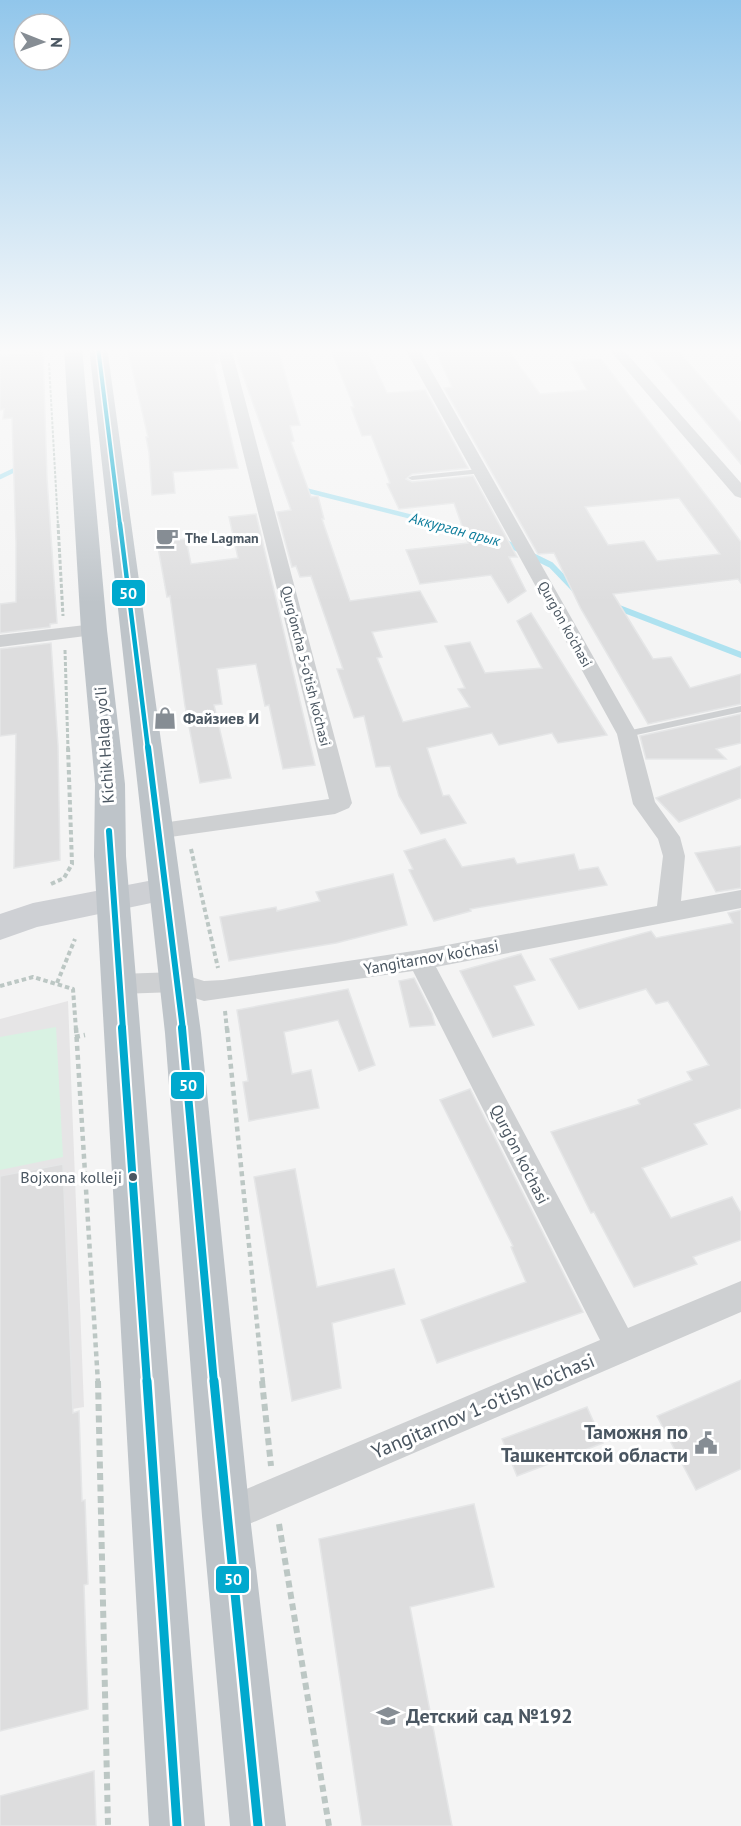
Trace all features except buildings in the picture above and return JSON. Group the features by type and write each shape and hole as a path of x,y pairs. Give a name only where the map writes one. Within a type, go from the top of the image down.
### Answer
{"highway":[{"name":"Kichik Halqa yo'li","path":"79,432 94,630 110,784 109,836 177,1826"},
{"path":"108,432 176,982 226,1516 258,1826"}],"main road":[{"path":"0,927 33,915 164,890"}],"street":[{"name":"Qurg'oncha 5-o'tish ko'chasi","path":"156,831 335,806 341,803 246,432"},
{"name":"Qurg'on ko'chasi","path":"458,432 627,734 644,804 669,837 674,856 668,913"},
{"path":"689,432 741,493"},
{"path":"0,641 94,630"},
{"name":"Yangitarnov ko'chasi","path":"119,984 176,982 204,991 223,990 420,960 741,899"},
{"name":"Qurg'on ko'chasi","path":"420,960 621,1348"},
{"name":"Yangitarnov 1-o'tish ko'chasi","path":"226,1516 741,1296"}],"lane":[{"path":"412,478 480,471"},
{"path":"627,734 741,709"}],"path":[{"path":"53,432 64,633 72,864"},
{"path":"57,983 75,939"},
{"path":"0,986 33,977 73,989 97,1352 108,1826"},
{"path":"223,990 274,1494 329,1826"},
{"path":"75,1037 86,1035"}],"shaded area":[{"path":"68,1001 84,1407 0,1421 0,1019"}],"green space":[{"path":"56,1027 63,1157 0,1170 0,1037"}],"waterway":[{"name":"Аккурган арык","path":"0,477 23,466"},
{"name":"Аккурган арык","path":"301,489 444,525"},
{"name":"Аккурган арык","path":"438,524 473,533"},
{"name":"Аккурган арык","path":"502,541 551,565 575,590"},
{"name":"Аккурган арык","path":"614,606 741,655"}],"transit line":[{"name":"50","path":"109,432 183,1033 226,1516 258,1826"},
{"name":"50","path":"109,831 177,1826"}],"place":[{"name":"The Lagman","path":"167,538"},
{"name":"Файзиев И","path":"165,718"},
{"name":"Bojxona kolleji","path":"133,1177"},
{"name":"Таможня по Ташкентской области","path":"706,1443"},
{"name":"Детский сад №192","path":"388,1716"}]}
